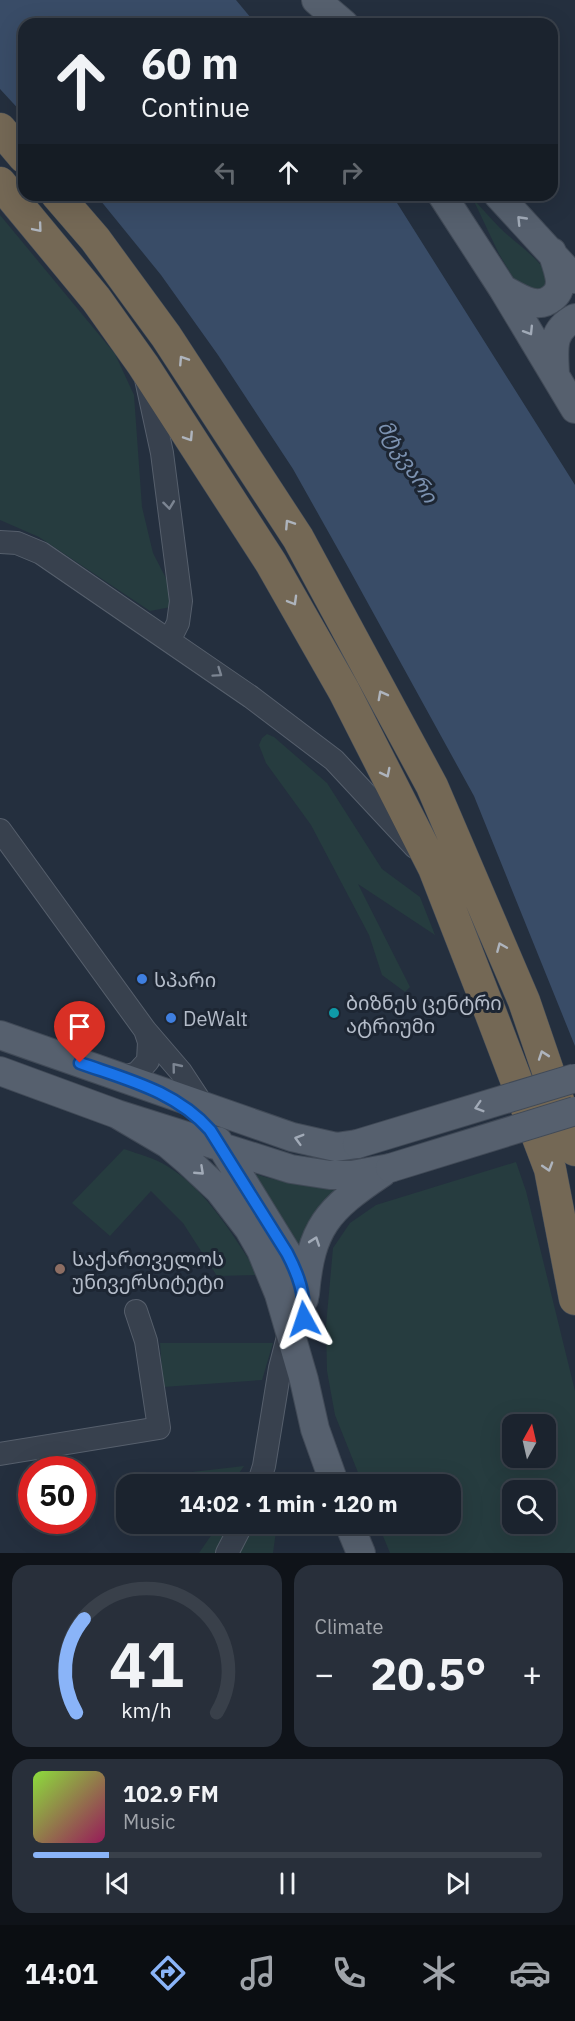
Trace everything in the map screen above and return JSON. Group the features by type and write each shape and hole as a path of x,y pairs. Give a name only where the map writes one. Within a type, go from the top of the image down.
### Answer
{"highway":[{"path":"0,129 18,150"},
{"path":"0,183 96,299 143,365 271,563 344,691 434,868 550,1169 575,1299"},
{"path":"62,201 95,238 166,336 298,538 432,786 524,1001 575,1150"}],"main road":[{"path":"301,0 313,18"},
{"path":"316,0 337,18"},
{"path":"446,201 503,289 575,409"},
{"path":"504,201 575,279"},
{"path":"503,289 526,301 544,303 550,300 559,288 560,280 552,252"},
{"path":"555,374 556,336 560,328 575,318"},
{"path":"0,1035 305,1141 336,1147 357,1144 575,1078"},
{"path":"0,1071 117,1114 291,1169 330,1175 374,1174 575,1112"},
{"path":"162,1092 198,1116 222,1147 287,1253 296,1270 304,1299"},
{"path":"117,1114 168,1144 219,1190 237,1211 261,1250 279,1294 304,1380 315,1429 331,1474"},
{"path":"304,1380 304,1299 307,1269 316,1236 324,1221 335,1209 374,1174"},
{"path":"353,1534 361,1553"}],"street":[{"path":"143,365 162,453 181,601 178,623 170,639"},
{"path":"0,542 17,543 41,553 170,639 251,697 334,760 434,868"},
{"path":"0,830 145,1030 181,1072 204,1107"},
{"path":"121,1078 137,1073 148,1061 149,1042 145,1030"},
{"path":"0,1454 159,1428 146,1341 136,1311"},
{"path":"261,1474 280,1368 289,1333"},
{"path":"227,1553 237,1534"}],"green space":[{"path":"474,201 548,274 545,287 537,293 517,284 499,254"},
{"path":"0,215 115,354 134,395 142,507 153,553 174,594 171,607 150,611 39,537 0,520"},
{"path":"267,734 274,737 327,783 382,869 420,897 435,935 358,884 410,987 405,992 382,975 369,935 311,825 266,763 259,745"},
{"path":"124,1149 162,1163 195,1188 219,1215 259,1275 217,1276 183,1223 151,1191 110,1236 72,1203"},
{"path":"516,1162 526,1191 575,1391 575,1553 390,1553 382,1534 461,1534 461,1474 359,1474 335,1415 327,1371 326,1326 333,1248 350,1223 376,1205"},
{"path":"241,1169 291,1183 342,1190 299,1257"},
{"path":"160,1343 273,1343 262,1380 163,1387"},
{"path":"244,1466 239,1474 192,1474 192,1472"},
{"path":"212,1534 276,1534 273,1553 199,1553"}],"water":[{"path":"0,0 236,0 251,18 18,18 18,108 0,89"},
{"name":"მტკვარი","path":"101,201 396,201 575,485 575,1046 474,796 293,469 218,355 161,275"}],"place":[{"name":"სპარი","path":"142,979"},
{"name":"ბიზნეს ცენტრი ატრიუმი","path":"334,1013"},
{"name":"DeWalt","path":"171,1018"},
{"name":"საქართველოს უნივერსიტეტი","path":"60,1269"}],"route":[{"path":"80,1063 162,1092 198,1116 222,1147 296,1270 304,1299 304,1319"}]}
